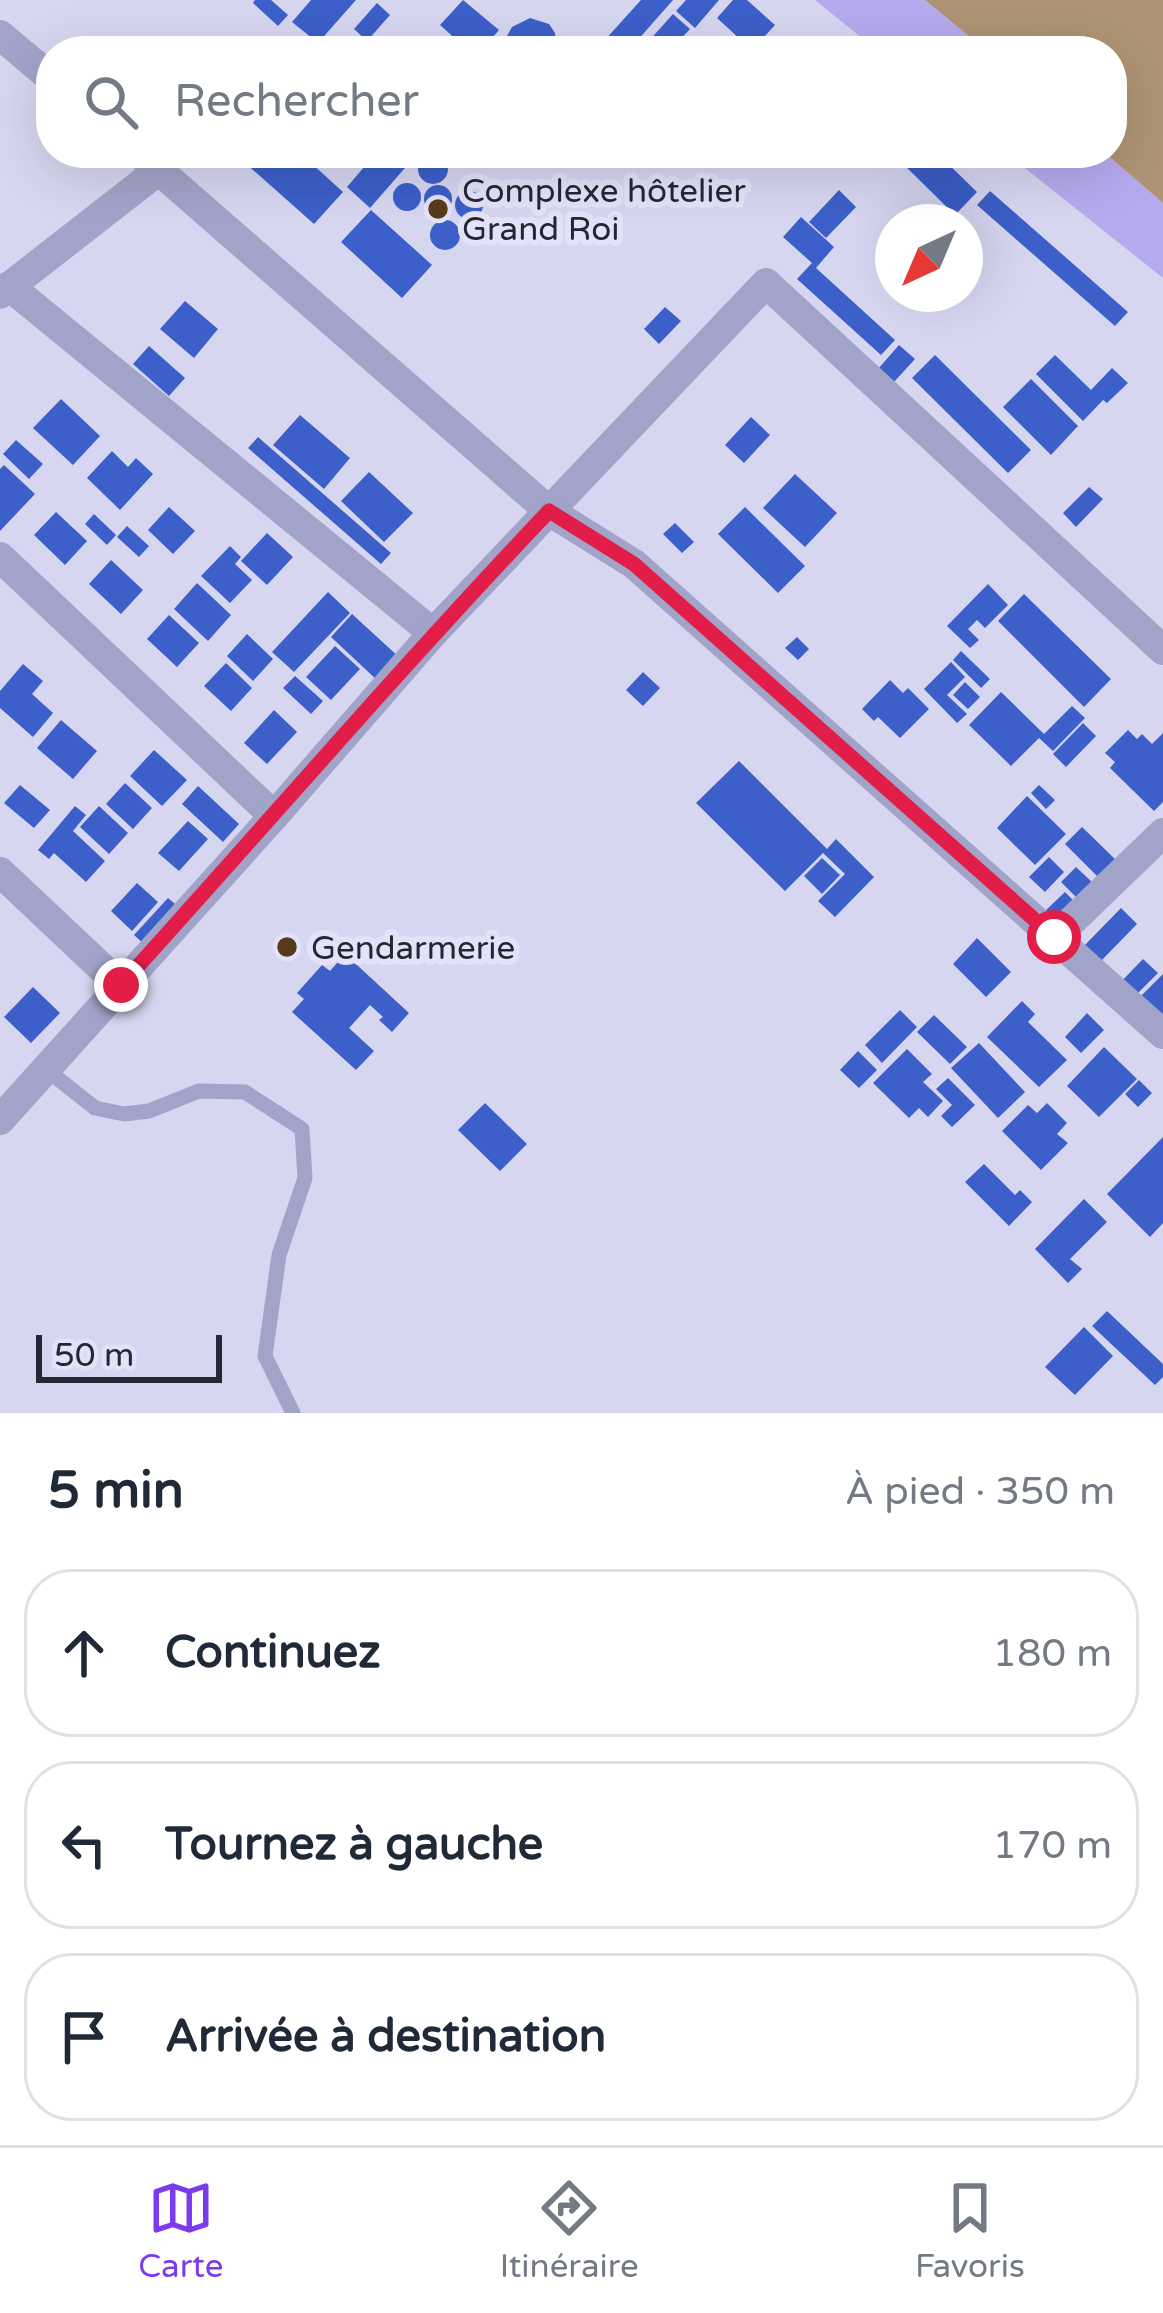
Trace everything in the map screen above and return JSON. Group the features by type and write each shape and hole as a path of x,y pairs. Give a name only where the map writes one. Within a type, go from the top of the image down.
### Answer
{"street":[{"path":"0,35 36,65"},
{"path":"143,168 103,216 4,287 433,633"},
{"path":"157,168 549,511 634,564 1163,1034"},
{"path":"0,1120 433,633 766,283 1163,650"},
{"path":"0,557 274,816"},
{"path":"1054,937 1163,833"},
{"path":"0,872 121,985"}],"lane":[{"path":"47,1070 95,1108 124,1114 149,1111 199,1091 245,1092 302,1129 304,1178 279,1255 266,1356 293,1413"}],"sand":[{"path":"815,0 925,0 969,36 859,36"},
{"path":"1025,168 1122,168 1163,203 1163,278"}],"shaded area":[{"path":"925,0 1163,0 1163,203 1122,168 1127,168 1127,36 969,36"}],"building":[{"path":"255,0 271,0 288,15 278,26"},
{"path":"311,0 356,0 324,36 309,36 292,22"},
{"path":"463,0 499,30 494,36 452,36 440,25"},
{"path":"641,0 673,0 641,36 609,36"},
{"path":"686,0 719,0 695,28 676,11"},
{"path":"733,0 747,0 775,25 765,36 737,36 717,18"},
{"path":"377,3 390,15 371,36 362,36 354,29"},
{"path":"673,14 690,29 684,36 653,36"},
{"path":"530,18 549,24 555,36 507,36 512,27"},
{"path":"251,168 317,168 343,192 314,224"},
{"path":"363,168 405,168 370,208 347,187"},
{"path":"418,168 448,168 443,179 433,184 418,169"},
{"path":"907,168 952,168 977,192 966,204 944,204"},
{"path":"407,183 417,187 421,197 417,207 407,211 397,207 393,197 397,187"},
{"path":"438,185 448,189 452,199 448,209 438,213 428,209 424,199 428,189"},
{"path":"839,190 856,207 826,238 809,222"},
{"path":"469,191 479,195 483,205 479,215 469,219 459,215 455,205 459,195"},
{"path":"990,191 1128,312 1115,326 978,204"},
{"path":"371,210 432,265 402,298 341,242"},
{"path":"801,217 834,247 816,268 895,340 881,355 797,279 812,263 783,237"},
{"path":"445,220 460,235 445,250 430,235"},
{"path":"185,301 218,329 194,358 160,329"},
{"path":"665,307 681,321 659,344 644,329"},
{"path":"899,345 915,359 894,382 878,369"},
{"path":"149,346 185,378 169,396 133,364"},
{"path":"935,355 1031,450 1008,473 912,378"},
{"path":"1055,355 1091,390 1112,368 1128,383 1083,421 1036,374"},
{"path":"1031,379 1078,426 1051,455 1003,407"},
{"path":"61,399 100,436 73,465 33,428"},
{"path":"300,415 350,458 324,489 273,445"},
{"path":"751,417 770,435 744,463 725,445"},
{"path":"258,437 391,553 381,564 248,448"},
{"path":"16,440 43,464 29,479 3,454"},
{"path":"112,451 128,467 136,458 153,474 120,510 87,478"},
{"path":"4,465 35,494 0,531 0,469"},
{"path":"369,472 413,513 384,542 341,501"},
{"path":"795,474 837,513 805,547 763,508"},
{"path":"1089,487 1103,499 1076,527 1063,513"},
{"path":"169,507 195,531 173,554 148,530"},
{"path":"745,507 805,566 778,593 718,534"},
{"path":"56,512 87,541 65,565 34,535"},
{"path":"94,514 116,535 107,545 85,524"},
{"path":"675,523 694,542 682,553 663,534"},
{"path":"127,526 149,546 139,557 117,537"},
{"path":"267,533 293,557 267,585 241,561"},
{"path":"230,546 241,557 235,564 252,580 230,603 201,576"},
{"path":"111,560 143,590 121,614 89,584"},
{"path":"197,583 231,615 208,641 174,609"},
{"path":"988,584 1008,605 985,628 977,620 968,629 979,640 970,648 947,626"},
{"path":"328,592 350,613 294,672 272,652"},
{"path":"1024,594 1111,679 1084,707 998,621"},
{"path":"352,614 400,658 378,681 331,637"},
{"path":"169,615 199,643 177,667 147,639"},
{"path":"247,634 273,659 253,681 227,656"},
{"path":"797,637 809,649 798,660 785,648"},
{"path":"335,646 360,669 331,700 306,677"},
{"path":"961,651 990,679 981,688 953,660"},
{"path":"951,662 965,677 947,695 967,714 957,723 924,689"},
{"path":"226,663 252,688 231,711 204,686"},
{"path":"23,664 43,681 32,694 53,713 33,737 0,708 0,691"},
{"path":"643,672 660,688 643,706 626,690"},
{"path":"295,676 323,701 311,714 283,688"},
{"path":"890,680 903,693 908,688 929,709 900,738 862,709"},
{"path":"965,682 980,697 968,709 953,695"},
{"path":"1001,692 1044,734 1072,706 1085,718 1053,751 1039,738 1011,766 969,725"},
{"path":"274,710 297,732 267,764 244,743"},
{"path":"61,720 97,751 73,779 37,748"},
{"path":"1083,723 1096,736 1066,767 1053,754"},
{"path":"1128,730 1152,744 1163,733 1163,802 1154,811 1110,768 1115,762 1105,753"},
{"path":"154,750 187,780 162,806 130,776"},
{"path":"739,761 827,849 836,839 874,877 835,917 818,901 845,874 823,853 785,891 696,803"},
{"path":"125,783 152,808 133,829 106,804"},
{"path":"20,785 50,810 34,828 4,803"},
{"path":"1039,785 1055,800 1046,809 1031,793"},
{"path":"198,786 239,824 223,842 182,804"},
{"path":"1027,796 1066,834 1035,865 997,828"},
{"path":"75,806 86,815 73,831 105,861 86,882 54,853 49,859 38,850"},
{"path":"99,806 128,833 109,854 80,827"},
{"path":"188,821 208,839 179,871 158,853"},
{"path":"1082,827 1117,861 1100,879 1065,844"},
{"path":"1049,857 1064,872 1045,892 1029,877"},
{"path":"822,858 840,875 822,894 804,876"},
{"path":"1076,867 1095,885 1079,900 1061,882"},
{"path":"137,883 158,902 132,931 111,911"},
{"path":"1065,892 1077,904 1056,924 1044,912"},
{"path":"168,898 181,909 147,947 134,935"},
{"path":"1121,908 1137,924 1101,961 1085,945"},
{"path":"977,938 1011,972 986,997 953,964"},
{"path":"345,954 409,1013 392,1032 370,1005 349,1028 374,1051 356,1070 292,1012 304,999 297,993 322,965 330,971"},
{"path":"1143,959 1158,973 1132,999 1118,985"},
{"path":"1163,974 1163,1017 1141,996"},
{"path":"33,987 60,1013 31,1043 4,1017"},
{"path":"1022,1001 1035,1014 1028,1022 1067,1060 1039,1087 987,1037"},
{"path":"900,1010 917,1027 882,1063 865,1045"},
{"path":"1087,1013 1104,1030 1081,1053 1065,1037"},
{"path":"934,1015 967,1047 950,1064 917,1032"},
{"path":"979,1043 1025,1092 998,1118 951,1068"},
{"path":"1104,1047 1137,1079 1099,1117 1067,1086"},
{"path":"907,1049 932,1074 923,1082 943,1101 928,1117 919,1108 909,1118 873,1083"},
{"path":"858,1051 877,1070 859,1088 840,1070"},
{"path":"948,1078 975,1105 952,1127 941,1116 952,1105 936,1089"},
{"path":"1139,1080 1152,1093 1138,1107 1125,1094"},
{"path":"485,1103 527,1144 500,1171 458,1130"},
{"path":"1047,1103 1067,1123 1057,1134 1068,1143 1041,1170 1002,1131 1028,1105 1037,1113"},
{"path":"1163,1137 1163,1223 1150,1237 1107,1194"},
{"path":"984,1164 1015,1195 1020,1190 1032,1202 1009,1226 965,1182"},
{"path":"1084,1199 1107,1222 1070,1259 1082,1269 1068,1283 1035,1249"},
{"path":"1107,1311 1163,1364 1163,1377 1155,1385 1092,1326"},
{"path":"1084,1327 1113,1356 1075,1395 1045,1367"}],"place":[{"name":"Complexe hôtelier Grand Roi","path":"438,209"},
{"name":"Gendarmerie","path":"287,947"}],"route":[{"path":"121,985 433,633 549,511 634,564 1054,937"}]}
